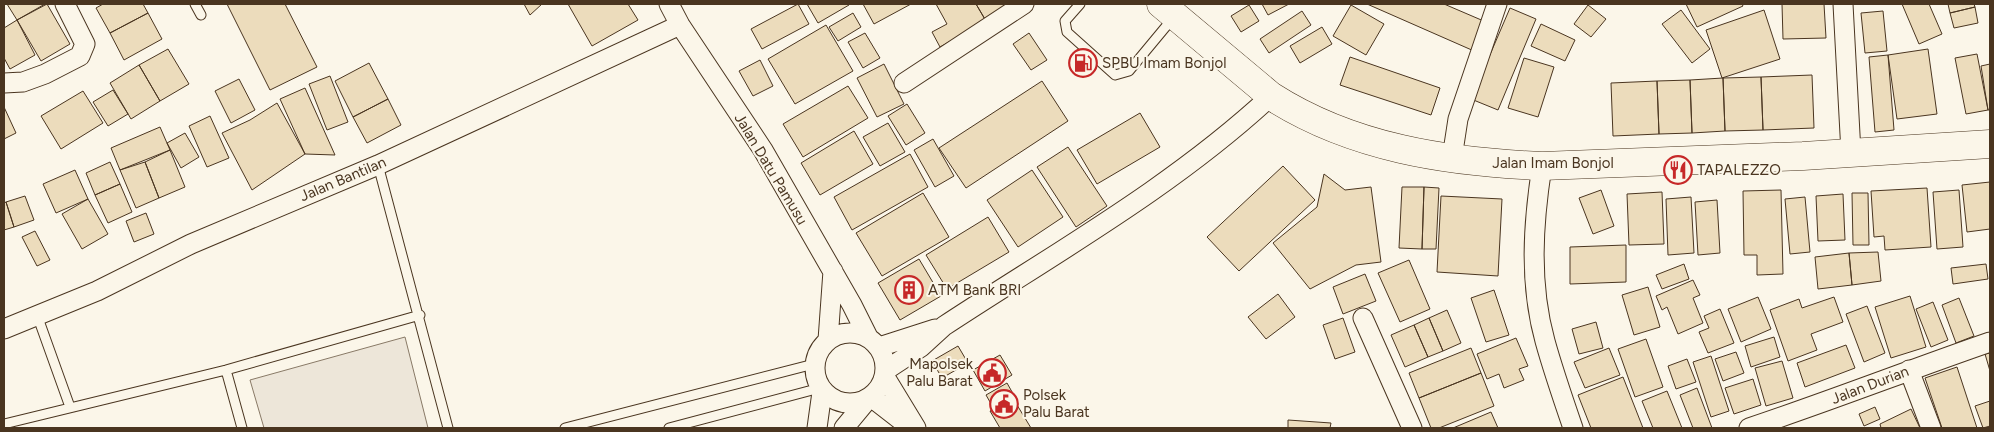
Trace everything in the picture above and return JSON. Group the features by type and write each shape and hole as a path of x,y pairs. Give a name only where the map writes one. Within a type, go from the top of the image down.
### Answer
{"highway":[{"name":"Jalan Imam Bonjol","path":"1168,10 1271,96 1318,122 1357,138 1404,150 1452,158 1500,164 1542,166 1851,153 1990,144"}],"street":[{"path":"4,83 23,82 45,74 80,56 85,44 65,4"},
{"name":"Jalan Datu Pamusu","path":"669,4 680,25 763,150 873,342"},
{"path":"904,83 1024,4"},
{"path":"1452,158 1458,119 1497,4"},
{"path":"1843,4 1851,153"},
{"name":"Jalan Bantilan","path":"4,329 96,291 191,244 378,165 680,25"},
{"path":"844,428 880,388 886,373 921,347 944,326 1166,182 1220,141 1271,96"},
{"path":"1542,166 1534,242 1536,294 1544,340 1573,428"},
{"path":"828,340 833,271"},
{"path":"1363,318 1412,428"},
{"path":"873,342 944,326"},
{"path":"817,428 821,390 815,376 814,364 818,351 828,340 841,334 854,333 873,342 884,358 886,373 916,428"},
{"name":"Jalan Durian","path":"1749,428 1825,403 1909,370 1990,342"},
{"path":"1909,370 1931,428"},
{"path":"821,390 836,401 852,404 870,398"},
{"path":"870,398 911,428"}],"lane":[{"path":"195,4 201,15"},
{"path":"1080,4 1065,21 1067,32 1115,75 1129,71 1168,10"},
{"path":"378,165 420,316 448,428"},
{"path":"37,315 70,407"},
{"path":"4,424 226,370 420,316"},
{"path":"565,428 814,364"},
{"path":"226,370 242,428"},
{"path":"669,428 821,390"}],"shaded area":[{"path":"405,337 428,428 264,428 250,380"}],"building":[{"path":"7,4 45,4 17,20"},
{"path":"47,4 70,44 41,61 17,20"},
{"path":"103,4 143,4 148,13 110,33 96,8"},
{"path":"227,4 285,4 317,67 270,90"},
{"path":"524,4 542,4 530,15"},
{"path":"568,4 628,4 638,20 592,46"},
{"path":"798,4 809,24 762,49 751,29"},
{"path":"807,4 848,4 849,5 818,23"},
{"path":"863,4 911,4 874,24"},
{"path":"936,4 976,4 986,21 940,47 932,32 947,24"},
{"path":"976,4 1016,4 986,21"},
{"path":"1262,4 1289,4 1268,15"},
{"path":"1367,4 1444,4 1486,22 1474,51"},
{"path":"1686,4 1742,4 1743,6 1697,27"},
{"path":"1782,4 1824,4 1826,38 1783,39"},
{"path":"1902,4 1929,4 1942,34 1919,44"},
{"path":"1948,4 1974,4 1975,7 1950,13"},
{"path":"1249,5 1259,21 1241,32 1231,16"},
{"path":"1351,5 1384,24 1366,55 1333,36"},
{"path":"1588,5 1606,19 1591,37 1574,24"},
{"path":"1975,7 1978,23 1954,28 1950,13"},
{"path":"1510,8 1536,19 1498,110 1471,99"},
{"path":"1681,10 1710,49 1692,63 1662,24"},
{"path":"1764,10 1780,59 1722,78 1706,30"},
{"path":"1302,11 1311,25 1269,53 1260,39"},
{"path":"1883,11 1887,51 1865,53 1861,13"},
{"path":"148,13 162,39 124,60 110,33"},
{"path":"853,13 861,27 838,41 829,27"},
{"path":"17,20 35,55 10,69 4,58 4,28"},
{"path":"1541,24 1575,40 1565,61 1531,46"},
{"path":"826,25 853,71 795,104 768,59"},
{"path":"1322,27 1332,44 1300,63 1290,46"},
{"path":"865,33 880,58 863,68 848,42"},
{"path":"1029,33 1047,60 1031,70 1013,44"},
{"path":"168,49 189,84 160,101 139,65"},
{"path":"1928,49 1937,114 1897,119 1888,55"},
{"path":"1977,54 1988,110 1966,114 1955,58"},
{"path":"1888,55 1894,130 1875,132 1869,57"},
{"path":"1350,57 1440,88 1431,115 1340,85"},
{"path":"1524,58 1554,67 1538,117 1508,108"},
{"path":"760,60 773,86 753,96 739,71"},
{"path":"369,63 388,99 353,117 335,81"},
{"path":"884,64 904,104 877,117 857,78"},
{"path":"1990,64 1990,110 1988,110 1981,66"},
{"path":"139,65 160,101 131,119 110,83"},
{"path":"1812,75 1814,128 1763,130 1761,77"},
{"path":"330,76 348,122 327,130 309,84"},
{"path":"1761,77 1763,130 1725,131 1723,78"},
{"path":"1723,78 1725,131 1692,133 1690,80"},
{"path":"239,79 255,110 231,123 215,91"},
{"path":"1690,80 1692,133 1659,134 1657,81"},
{"path":"1042,81 1068,121 966,188 939,148"},
{"path":"1657,81 1659,134 1613,136 1611,83"},
{"path":"848,86 868,118 803,157 783,124"},
{"path":"305,88 335,155 305,154 280,99"},
{"path":"113,90 128,114 108,126 93,102"},
{"path":"83,91 103,123 61,149 41,116"},
{"path":"388,99 401,125 367,143 353,117"},
{"path":"277,103 305,154 252,190 222,133 250,120"},
{"path":"907,104 925,133 906,145 888,116"},
{"path":"4,107 16,133 4,139"},
{"path":"1140,113 1160,147 1097,184 1077,150"},
{"path":"210,116 229,158 207,167 189,126"},
{"path":"888,123 905,152 880,166 863,137"},
{"path":"160,127 170,150 120,170 111,148"},
{"path":"854,131 873,164 820,195 801,163"},
{"path":"185,133 199,157 181,168 167,143"},
{"path":"933,139 954,176 935,187 914,150"},
{"path":"1068,147 1107,206 1076,227 1037,167"},
{"path":"170,150 185,187 159,198 145,162"},
{"path":"910,154 928,187 852,230 834,197"},
{"path":"110,162 120,184 95,195 86,173"},
{"path":"145,162 159,198 136,208 120,170"},
{"path":"1283,166 1315,200 1239,271 1207,237"},
{"path":"75,170 88,199 56,213 43,184"},
{"path":"1032,170 1063,217 1018,247 987,200"},
{"path":"1324,174 1345,190 1371,187 1381,262 1356,265 1310,289 1273,243 1317,207"},
{"path":"1990,182 1990,229 1967,232 1962,185"},
{"path":"120,184 132,212 108,223 95,195"},
{"path":"1402,187 1424,187 1422,249 1399,248"},
{"path":"1424,187 1439,188 1436,249 1422,249"},
{"path":"1927,188 1931,247 1885,250 1884,236 1874,237 1871,191"},
{"path":"1601,190 1614,226 1593,234 1579,198"},
{"path":"1781,190 1783,274 1757,275 1757,255 1744,255 1743,191"},
{"path":"1959,190 1963,247 1937,249 1933,192"},
{"path":"1662,192 1664,244 1629,245 1627,194"},
{"path":"923,193 949,237 882,276 856,233"},
{"path":"1852,193 1868,193 1869,245 1853,245"},
{"path":"1843,194 1845,240 1818,241 1816,196"},
{"path":"25,196 34,220 14,227 6,202"},
{"path":"1441,196 1502,199 1498,276 1437,272"},
{"path":"1691,197 1694,253 1668,255 1666,199"},
{"path":"1805,197 1810,252 1790,254 1785,199"},
{"path":"88,199 108,234 82,249 62,214"},
{"path":"1717,200 1720,253 1698,255 1695,202"},
{"path":"6,202 14,227 4,230 4,203"},
{"path":"146,213 154,234 134,242 126,221"},
{"path":"988,217 1009,252 947,289 926,255"},
{"path":"35,231 50,260 37,266 22,237"},
{"path":"1626,245 1626,282 1570,284 1570,247"},
{"path":"1878,252 1881,281 1852,285 1849,253"},
{"path":"1849,253 1852,285 1818,289 1815,257"},
{"name":"ATM Bank BRI","path":"919,259 941,296 900,320 878,283"},
{"path":"1409,260 1430,309 1400,322 1378,273"},
{"path":"1684,264 1689,279 1662,289 1656,275"},
{"path":"1986,264 1988,279 1953,284 1951,268"},
{"path":"1365,274 1376,301 1343,314 1333,287"},
{"path":"1693,280 1700,295 1693,298 1703,323 1678,334 1667,307 1662,310 1656,296"},
{"path":"1648,287 1660,327 1634,335 1622,295"},
{"path":"1494,290 1509,335 1486,342 1471,298"},
{"path":"1278,294 1295,317 1266,339 1248,317"},
{"path":"1910,296 1926,347 1891,358 1875,307"},
{"path":"1758,297 1771,329 1741,342 1728,309"},
{"path":"1834,297 1843,322 1811,334 1817,350 1788,361 1770,310 1799,299 1802,308"},
{"path":"1959,298 1974,336 1956,343 1942,305"},
{"path":"1933,302 1948,340 1931,347 1916,309"},
{"path":"1867,306 1885,353 1864,362 1846,314"},
{"path":"1720,309 1734,343 1708,353 1699,332 1709,328 1704,316"},
{"path":"1447,310 1461,343 1443,351 1429,318"},
{"path":"1343,318 1355,352 1335,359 1323,325"},
{"path":"1429,318 1443,351 1428,357 1414,325"},
{"path":"1596,322 1603,348 1579,354 1572,329"},
{"path":"1414,325 1428,357 1405,367 1391,335"},
{"path":"1774,337 1780,357 1751,367 1745,346"},
{"path":"1516,338 1528,366 1519,369 1524,380 1504,388 1499,374 1487,379 1477,354"},
{"path":"1646,339 1663,387 1635,397 1618,349"},
{"path":"1846,345 1855,368 1805,387 1797,363"},
{"path":"958,346 968,363 942,378 932,361"},
{"path":"1471,348 1481,373 1419,398 1409,373"},
{"path":"1609,348 1620,375 1585,388 1574,362"},
{"path":"1736,352 1744,373 1723,381 1715,359"},
{"path":"1990,353 1990,371 1985,354"},
{"name":"Mapolsek Palu Barat","path":"1000,355 1012,375 985,391 973,370"},
{"path":"1711,356 1729,411 1711,417 1693,362"},
{"path":"1687,359 1696,382 1676,389 1668,366"},
{"path":"1782,361 1793,398 1766,406 1755,368"},
{"path":"1957,367 1977,428 1942,428 1925,378"},
{"path":"1481,373 1494,406 1439,428 1431,428 1419,398"},
{"path":"1623,377 1643,428 1591,428 1578,395"},
{"path":"1753,379 1761,405 1734,414 1725,388"},
{"name":"Polsek Palu Barat","path":"1007,383 1016,399 1014,400 1031,428 1000,428 990,411 994,409 986,395"},
{"path":"1697,388 1712,428 1693,428 1680,395"},
{"path":"1667,391 1682,428 1653,428 1642,401"},
{"path":"1990,401 1990,426 1983,428 1975,406"},
{"path":"1875,407 1880,419 1864,426 1859,414"},
{"path":"1911,409 1920,428 1881,428 1880,424"},
{"path":"1491,412 1498,428 1453,428"},
{"path":"1288,420 1331,423 1330,428 1288,428"}],"place":[{"name":"SPBU Imam Bonjol","path":"1083,63"},
{"name":"TAPALEZZO","path":"1678,170"},
{"name":"ATM Bank BRI","path":"909,290"},
{"name":"Mapolsek Palu Barat","path":"992,373"},
{"name":"Polsek Palu Barat","path":"1004,404"}]}
